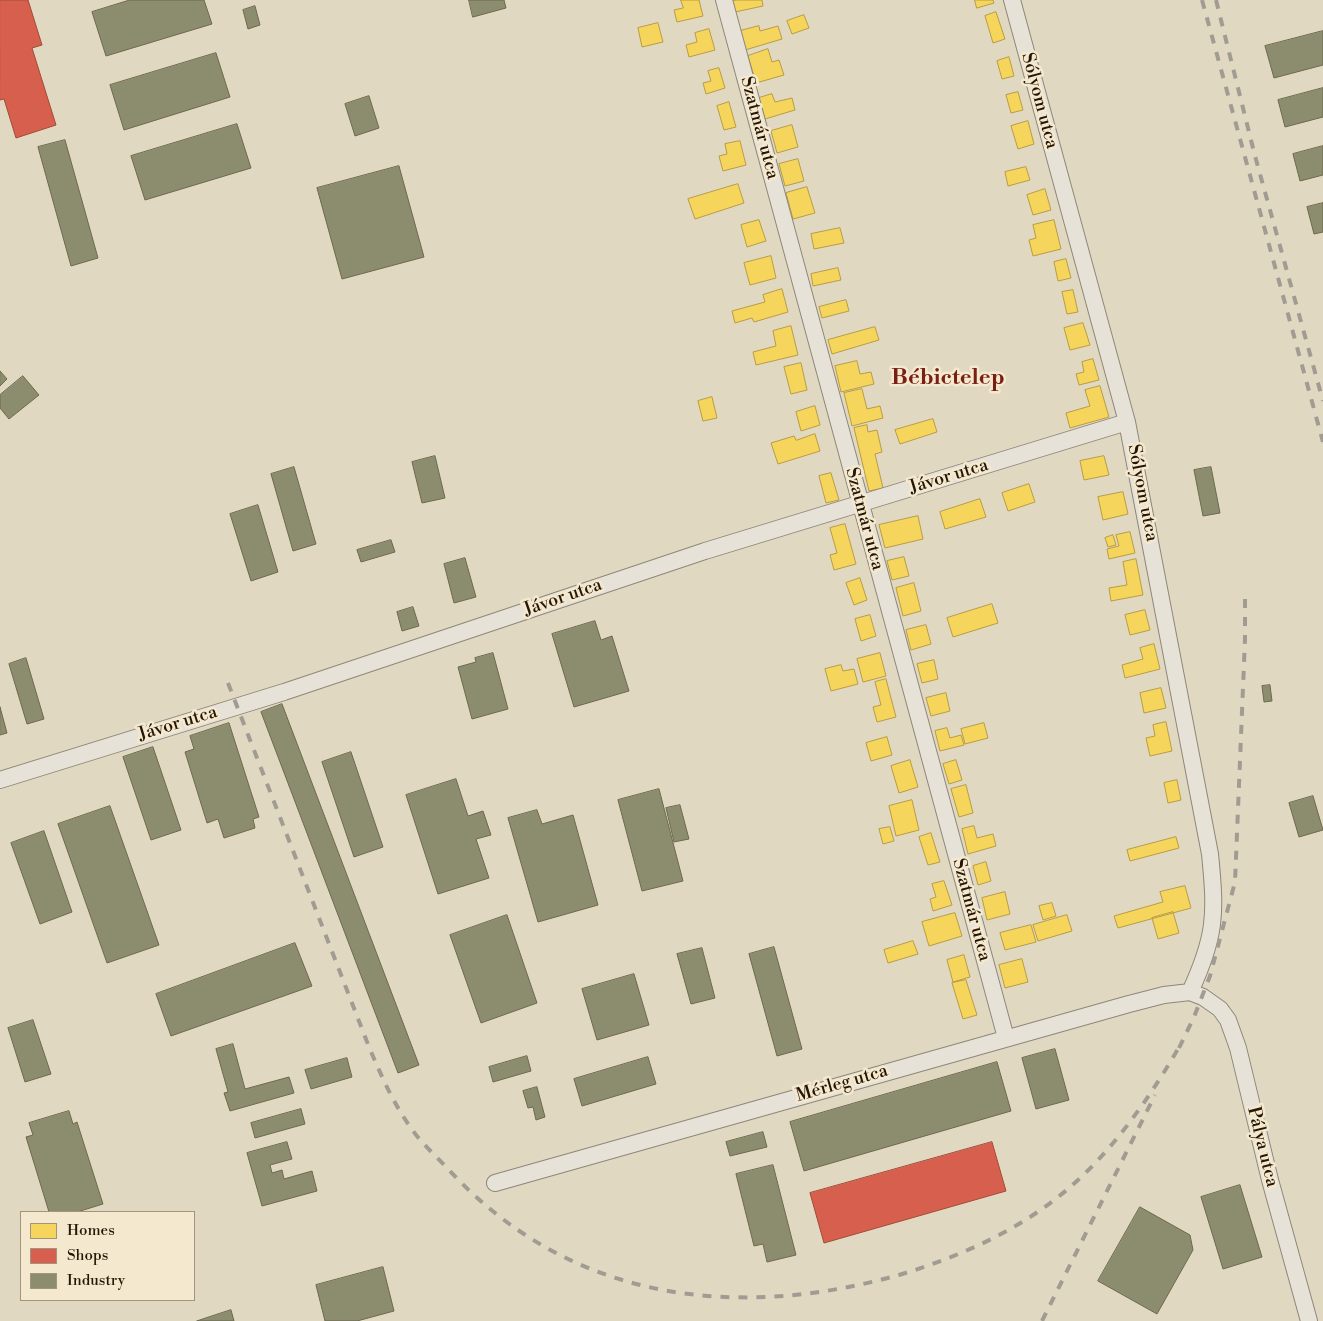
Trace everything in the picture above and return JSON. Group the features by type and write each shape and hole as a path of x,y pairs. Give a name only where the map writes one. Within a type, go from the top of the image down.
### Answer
{"street":[{"name":"Szatmár utca","path":"724,0 1006,1038"},
{"name":"Sólyom utca","path":"1012,0 1128,422 1208,845 1214,888 1213,931 1202,966 1190,992"},
{"name":"Jávor utca","path":"0,780 284,692 705,551 1128,422"},
{"name":"Mérleg utca","path":"495,1183 1006,1038 1164,995 1190,992"},
{"name":"Pálya utca","path":"1190,992 1203,997 1220,1009 1234,1031 1272,1189 1309,1321"}],"building: Homes":[{"path":"681,0 699,0 703,16 677,22 674,10 683,8"},
{"path":"762,0 763,6 735,12 732,1"},
{"path":"975,0 993,0 994,3 977,8"},
{"path":"996,12 1005,39 993,43 985,16"},
{"path":"804,15 809,28 792,34 787,21"},
{"path":"658,23 663,42 642,47 638,28"},
{"path":"759,26 760,31 778,26 782,39 745,50 740,31"},
{"path":"709,29 715,50 689,57 686,45 697,42 695,33"},
{"path":"768,49 772,62 779,60 784,75 756,83 748,56"},
{"path":"1009,57 1014,76 1002,79 997,61"},
{"path":"719,68 725,88 706,94 703,83 711,81 708,71"},
{"path":"1018,92 1023,110 1011,113 1006,95"},
{"path":"772,94 775,102 792,98 795,110 765,119 759,98"},
{"path":"729,102 736,127 724,130 717,106"},
{"path":"1028,121 1034,144 1018,149 1011,126"},
{"path":"792,125 798,147 777,153 771,131"},
{"path":"740,141 746,165 723,171 719,156 727,154 725,144"},
{"path":"798,159 804,181 785,186 779,164"},
{"path":"1026,167 1030,180 1008,186 1005,172"},
{"path":"738,184 744,203 695,219 688,199"},
{"path":"807,187 815,213 793,219 786,193"},
{"path":"1045,189 1051,210 1033,215 1027,195"},
{"path":"759,220 766,241 747,247 741,225"},
{"path":"1054,220 1061,249 1033,256 1029,240 1036,238 1033,225"},
{"path":"840,228 844,243 814,249 811,234"},
{"path":"771,256 776,278 750,285 744,263"},
{"path":"1066,259 1071,278 1058,281 1054,262"},
{"path":"838,268 841,280 813,286 811,274"},
{"path":"782,289 788,312 754,322 752,318 735,323 732,311 765,302 763,295"},
{"path":"1073,290 1078,312 1067,314 1062,292"},
{"path":"846,300 849,311 822,318 819,307"},
{"path":"1083,323 1090,345 1070,350 1064,328"},
{"path":"791,326 798,355 756,365 753,352 776,346 773,331"},
{"path":"875,327 879,340 832,354 828,340"},
{"path":"1093,359 1099,380 1079,385 1076,374 1084,372 1082,362"},
{"path":"857,361 860,374 871,372 874,384 841,392 835,366"},
{"path":"801,363 807,390 791,394 784,367"},
{"path":"1100,386 1109,417 1070,428 1066,413 1090,406 1085,390"},
{"path":"862,389 867,409 880,406 883,418 852,426 844,393"},
{"path":"712,397 717,418 703,421 698,401"},
{"path":"815,406 820,425 801,431 796,412"},
{"path":"933,419 937,432 900,444 895,430"},
{"path":"867,425 868,432 877,430 882,452 875,454 883,488 869,491 854,428"},
{"path":"815,434 820,451 778,464 771,443 794,436 796,440"},
{"path":"1104,456 1109,475 1084,480 1080,461"},
{"path":"831,473 839,500 826,503 819,476"},
{"path":"1029,484 1035,502 1008,511 1002,493"},
{"path":"1123,492 1128,514 1103,520 1098,497"},
{"path":"980,499 986,517 945,529 940,512"},
{"path":"918,516 923,539 885,548 879,525"},
{"path":"845,524 856,564 834,570 830,555 837,553 830,528"},
{"path":"1130,532 1135,553 1109,559 1107,549 1119,546 1116,535"},
{"path":"1113,535 1116,545 1108,547 1105,538"},
{"path":"904,557 909,576 892,580 887,561"},
{"path":"1136,559 1143,595 1111,601 1109,588 1127,585 1123,562"},
{"path":"860,578 867,600 854,605 846,583"},
{"path":"914,583 921,611 903,616 896,588"},
{"path":"992,604 998,623 953,637 947,618"},
{"path":"1145,610 1150,630 1130,635 1125,615"},
{"path":"870,615 876,636 861,641 855,619"},
{"path":"926,625 931,644 911,650 906,630"},
{"path":"1154,644 1160,669 1125,678 1122,665 1143,659 1140,648"},
{"path":"880,653 886,676 863,682 857,659"},
{"path":"934,660 938,679 922,683 917,664"},
{"path":"841,665 843,671 854,669 858,684 831,691 825,669"},
{"path":"886,679 896,717 877,722 873,707 881,705 875,682"},
{"path":"1161,688 1166,708 1144,713 1140,693"},
{"path":"946,693 950,711 931,716 926,698"},
{"path":"1166,722 1172,751 1150,756 1146,738 1155,736 1153,725"},
{"path":"984,723 988,738 965,744 961,729"},
{"path":"947,728 950,738 961,735 964,745 940,751 935,731"},
{"path":"887,737 892,755 871,761 866,743"},
{"path":"910,760 918,787 899,793 891,766"},
{"path":"956,760 962,780 949,784 943,764"},
{"path":"1177,780 1181,800 1168,803 1164,783"},
{"path":"966,785 973,813 959,817 951,789"},
{"path":"912,800 919,830 896,836 889,806"},
{"path":"974,826 977,838 993,834 996,846 968,854 962,829"},
{"path":"890,827 894,841 883,844 879,829"},
{"path":"931,833 940,862 928,865 919,837"},
{"path":"1176,837 1179,848 1130,861 1127,850"},
{"path":"986,862 991,881 978,885 973,866"},
{"path":"944,881 952,905 933,911 930,899 936,897 932,884"},
{"path":"1185,886 1191,908 1118,928 1114,916 1163,902 1160,892"},
{"path":"1005,892 1010,914 987,920 982,898"},
{"path":"1052,903 1056,916 1043,920 1039,906"},
{"path":"1173,912 1179,933 1158,939 1152,918"},
{"path":"955,913 962,936 929,946 922,922"},
{"path":"1067,915 1072,931 1038,941 1033,925"},
{"path":"1031,925 1036,942 1005,950 1000,933"},
{"path":"913,941 918,954 888,963 884,950"},
{"path":"964,955 970,977 953,982 947,960"},
{"path":"1022,959 1028,982 1005,988 999,965"},
{"path":"966,980 977,1015 963,1019 952,983"}],"building: Shops":[{"path":"0,0 28,0 42,45 32,48 56,125 16,138 4,99 0,100"},
{"path":"992,1142 1006,1191 824,1243 810,1193"}],"building: Industry":[{"path":"130,0 204,0 212,24 106,56 92,12"},
{"path":"469,0 504,0 506,8 473,17"},
{"path":"255,6 260,25 248,29 243,10"},
{"path":"1323,31 1323,65 1274,78 1265,46"},
{"path":"216,53 230,97 124,130 110,85"},
{"path":"1323,88 1323,117 1285,127 1278,100"},
{"path":"369,96 379,128 355,136 345,104"},
{"path":"237,124 251,168 145,200 131,156"},
{"path":"65,140 98,258 71,266 38,147"},
{"path":"1323,146 1323,175 1300,181 1293,154"},
{"path":"399,166 424,257 342,279 317,188"},
{"path":"1323,203 1323,232 1314,234 1307,207"},
{"path":"0,371 7,379 0,386"},
{"path":"23,376 39,395 9,419 0,408 0,395"},
{"path":"435,456 445,498 422,503 412,462"},
{"path":"294,467 316,544 293,551 271,474"},
{"path":"1211,467 1220,513 1203,516 1194,470"},
{"path":"258,505 278,572 251,581 230,514"},
{"path":"391,540 395,552 361,562 357,550"},
{"path":"465,558 476,597 454,603 444,564"},
{"path":"413,607 419,626 402,631 397,612"},
{"path":"595,621 601,640 612,636 629,691 574,707 552,634"},
{"path":"493,653 508,709 472,719 458,667 476,662 475,658"},
{"path":"26,658 44,719 27,724 9,664"},
{"path":"1270,685 1272,701 1264,702 1262,686"},
{"path":"282,704 419,1065 398,1073 261,712"},
{"path":"0,707 7,733 0,735"},
{"path":"229,723 259,817 253,819 255,828 224,838 218,819 207,823 185,752 194,749 190,736"},
{"path":"153,747 181,830 151,840 123,757"},
{"path":"351,752 383,847 354,857 322,762"},
{"path":"456,779 468,816 483,811 491,835 476,839 489,878 438,894 406,795"},
{"path":"659,789 683,881 642,891 618,800"},
{"path":"1313,796 1323,830 1299,837 1289,803"},
{"path":"680,805 689,839 674,842 666,808"},
{"path":"110,806 159,945 107,963 58,824"},
{"path":"537,810 542,824 573,815 598,905 538,922 508,818"},
{"path":"44,831 72,912 40,924 11,843"},
{"path":"507,915 537,1003 481,1023 450,935"},
{"path":"295,943 312,986 171,1036 156,994"},
{"path":"774,947 802,1049 777,1056 749,954"},
{"path":"702,948 715,998 691,1004 677,954"},
{"path":"634,974 649,1025 597,1040 582,989"},
{"path":"33,1020 51,1074 25,1082 8,1028"},
{"path":"233,1044 245,1089 289,1077 294,1093 230,1111 224,1093 228,1092 216,1049"},
{"path":"1055,1049 1069,1100 1036,1109 1022,1058"},
{"path":"527,1056 531,1071 493,1082 489,1067"},
{"path":"648,1057 656,1084 582,1106 574,1079"},
{"path":"347,1058 352,1077 311,1089 305,1070"},
{"path":"997,1062 1011,1111 804,1171 790,1122"},
{"path":"537,1087 545,1117 536,1120 533,1107 528,1108 523,1091"},
{"path":"301,1109 305,1124 255,1138 251,1123"},
{"path":"69,1111 73,1124 77,1122 103,1204 80,1211 49,1211 26,1137 33,1135 29,1123"},
{"path":"763,1132 767,1147 730,1156 726,1142"},
{"path":"287,1142 292,1159 270,1165 272,1173 282,1170 284,1179 312,1171 317,1191 262,1206 247,1153"},
{"path":"773,1165 796,1255 767,1262 763,1244 754,1246 736,1174"},
{"path":"1240,1185 1262,1257 1223,1269 1201,1197"},
{"path":"1140,1207 1190,1235 1193,1250 1157,1314 1098,1281"},
{"path":"383,1267 394,1311 357,1321 325,1321 316,1285"},
{"path":"231,1310 234,1321 197,1321"}],"railway":[{"path":"1202,0 1323,442"},
{"path":"1216,0 1255,156 1323,401"},
{"path":"1179,1048 1194,1017 1210,976 1235,882 1245,639 1245,592"},
{"path":"228,683 369,1047 399,1109 415,1134 449,1170 496,1214 547,1248 601,1273 658,1289 716,1297 776,1296 837,1289 899,1275 971,1249 1038,1212 1078,1180 1108,1149 1135,1115 1160,1079 1182,1042"},
{"path":"1042,1321 1155,1095"}],"district":[{"name":"Bébictelep","path":"948,379"}]}
